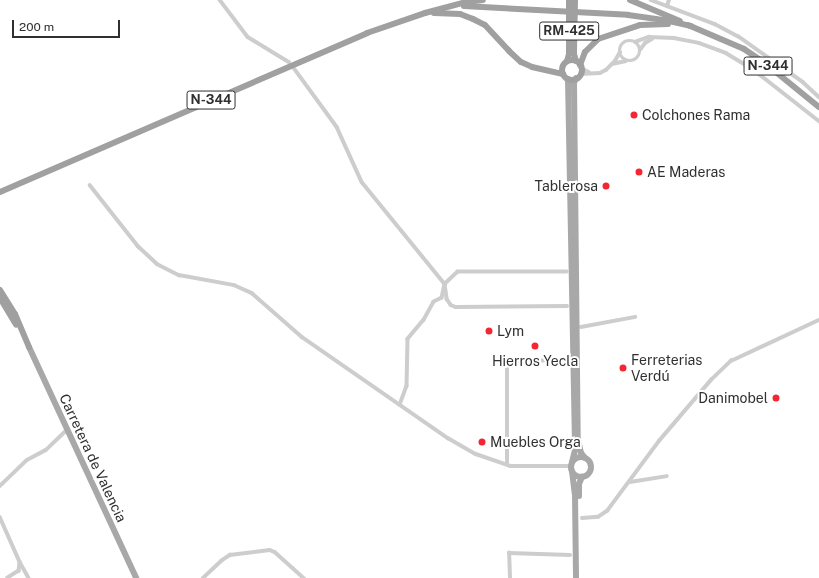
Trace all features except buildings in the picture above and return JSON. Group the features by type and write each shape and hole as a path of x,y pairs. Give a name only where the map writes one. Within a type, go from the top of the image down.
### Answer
{"highway":[{"path":"441,8 466,2 483,0"},
{"name":"RM-425","path":"567,61 569,54 569,0"},
{"name":"RM-425","path":"575,0 574,54 579,69"},
{"path":"630,0 691,26"},
{"name":"N-344","path":"0,192 367,33 441,8 466,6 587,12 646,18 691,26 712,34 755,57 819,106"},
{"path":"424,13 447,12 473,19 485,25 521,62 532,67 563,74 568,79 579,69 585,52 598,39 640,25 672,25 712,34"},
{"path":"563,74 562,68 567,61 579,69"},
{"path":"0,290 15,314 29,348"},
{"path":"0,298 29,348"}],"main road":[{"path":"579,69 574,93 578,440 581,452 590,462 591,468 588,474 582,477 579,484 579,578"},
{"path":"568,79 575,450 572,466 574,481 576,578"},
{"name":"Carretera de Valencia","path":"29,348 136,578"},
{"path":"572,466 579,457 585,458"},
{"path":"572,466 575,475 582,477"}],"street":[{"path":"220,0 248,37 289,62"},
{"path":"651,0 715,24 738,36 803,82 819,97"},
{"path":"667,6 670,0"},
{"path":"579,69 592,73 600,73 611,65 620,52 623,43 629,40 635,42 658,37 699,43 740,60 763,76 819,121"},
{"path":"611,65 632,61 638,58 640,50 649,40 658,37"},
{"path":"635,42 640,50"},
{"path":"620,52 622,58 627,61"},
{"path":"294,68 333,121 362,182 445,284 447,299 451,305 456,307 567,306"},
{"path":"579,69 592,73"},
{"path":"90,185 138,246 157,264 179,275 234,285 252,293 296,333 448,438 476,454 507,465 572,466"},
{"path":"400,405 407,386 408,339 424,320 434,302 442,298 445,284 458,272 567,272"},
{"path":"580,327 635,317"},
{"path":"582,518 601,516 630,482 659,441 711,380 731,361 819,320"},
{"path":"507,465 507,361 568,360"},
{"path":"0,486 27,460 46,450 67,430"},
{"path":"630,482 667,476"},
{"path":"0,516 20,562 29,578"},
{"path":"203,578 221,561 230,555 270,550 275,552 304,578"},
{"path":"510,578 509,553 570,555"},
{"path":"8,578 19,570 20,562"}],"place":[{"name":"Colchones Rama","path":"634,115"},
{"name":"AE Maderas","path":"639,172"},
{"name":"Tablerosa","path":"606,186"},
{"name":"Lym","path":"489,331"},
{"name":"Hierros Yecla","path":"535,346"},
{"name":"Ferreterias Verdú","path":"623,368"},
{"name":"Danimobel","path":"776,398"},
{"name":"Muebles Orga","path":"482,442"}]}
